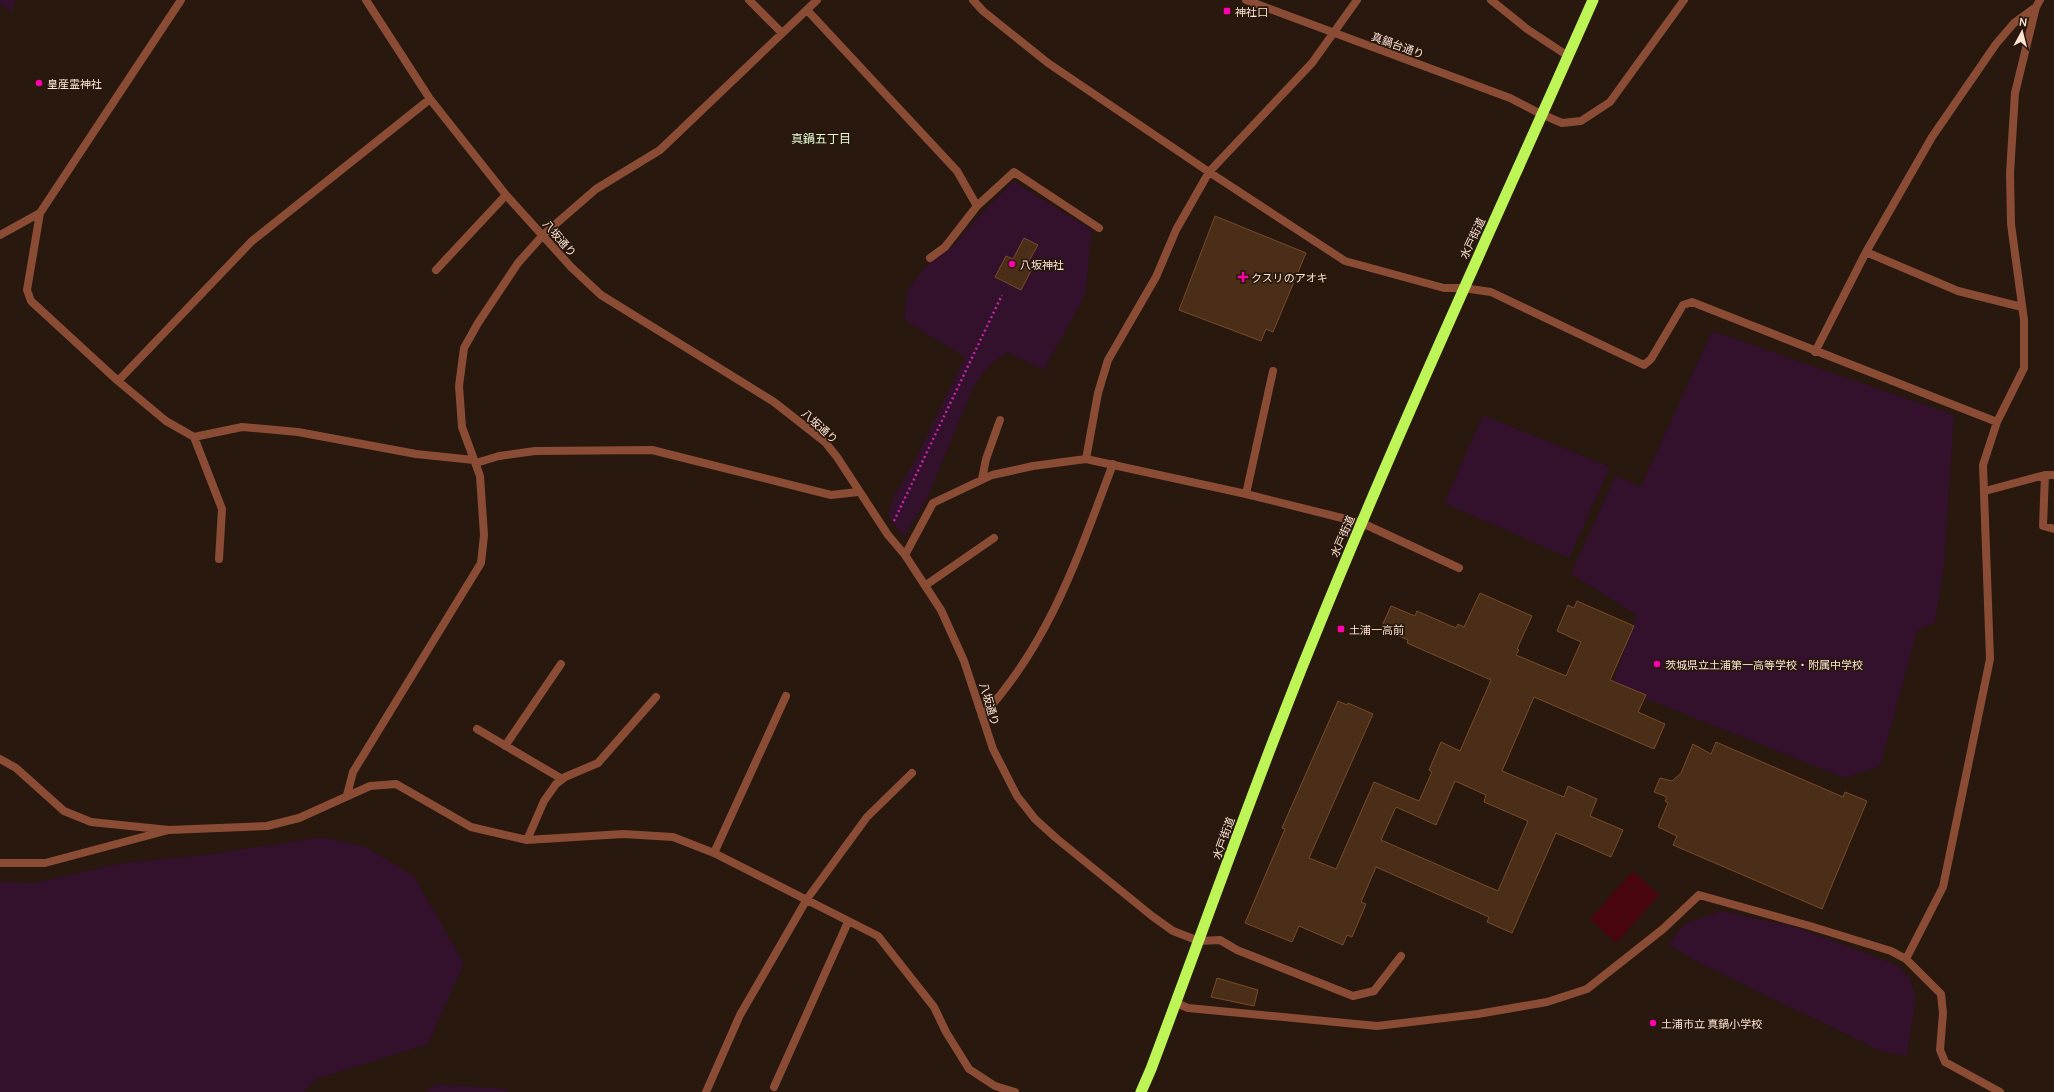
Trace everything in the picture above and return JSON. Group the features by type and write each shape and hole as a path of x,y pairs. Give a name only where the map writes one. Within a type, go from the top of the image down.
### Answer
{"highway":[{"name":"水戸街道","path":"1140,1092 1151,1069 1176,1003 1277,727 1362,523 1463,288 1593,0"}],"street":[{"path":"181,0 40,213 27,290 31,301 118,381 166,421 194,437 222,509 219,559"},
{"name":"八坂通り","path":"366,0 430,99 506,195 571,267 601,295 774,402 825,442 888,535 905,555 926,585 941,610 964,661 993,749 1014,790 1035,819 1152,916 1173,931 1199,941"},
{"path":"749,0 782,33"},
{"path":"348,795 353,772 481,562 484,535 480,476 462,427 459,386 464,348 499,290 518,263 543,235 596,190 660,150 817,0"},
{"path":"973,0 983,11 1048,63 1209,172 1345,261 1444,288 1463,288 1491,292 1644,365 1651,359 1683,305 1692,302 1815,352 1997,422"},
{"name":"真鍋台通り","path":"1246,0 1510,98 1562,123 1581,121 1610,102 1684,0"},
{"path":"1086,459 1098,393 1108,360 1156,277 1176,230 1209,172 1312,63 1357,0"},
{"path":"1491,0 1527,29 1568,56"},
{"path":"1815,352 1866,252 1932,137 1996,44 2014,23 2038,4"},
{"path":"1906,959 1943,887 1990,659 1983,465 1997,422 2024,368 2022,307 2011,224 2010,173 2015,93 2038,4"},
{"path":"807,10 957,171 977,206"},
{"path":"118,381 252,241 430,99"},
{"path":"930,258 945,247 977,206 1014,172 1099,228"},
{"path":"436,270 506,195"},
{"path":"0,235 40,213"},
{"path":"1866,252 1958,291 2022,307"},
{"path":"1246,494 1273,371"},
{"path":"982,479 986,459 1000,420"},
{"path":"194,437 242,427 298,432 416,454 475,462 499,456 535,451 652,450 831,496 858,492"},
{"path":"905,555 932,503 992,475 1033,466 1086,459 1246,494 1362,523 1459,568"},
{"path":"982,716 1016,676 1038,642 1069,581 1113,464"},
{"path":"1985,491 2045,474 2054,475"},
{"path":"2045,474 2042,526 2054,529"},
{"path":"926,585 994,538"},
{"path":"505,746 561,664"},
{"path":"714,853 786,696"},
{"path":"527,840 544,801 562,779 598,763 656,697"},
{"path":"476,729 562,779"},
{"path":"0,760 16,768 64,812 92,822 169,830 267,826 299,818 370,786 396,784 471,827 527,840 623,834 673,837 714,853 878,936 934,1007 946,1032 969,1069 995,1086 1015,1092"},
{"path":"706,1092 740,1015 807,899 867,817 912,773"},
{"path":"0,863 45,863 169,830"},
{"path":"1176,1003 1196,1009 1377,1026 1470,1015 1547,1002 1587,989 1663,929 1699,895 1810,926 1891,951 1906,959 1940,994 1943,1013 1940,1050 1945,1062 1991,1090 2000,1092"},
{"path":"774,1087 848,922"},
{"path":"1199,941 1220,940 1237,950 1353,996 1374,991 1401,956"}],"path":[{"path":"888,535 1002,295"}],"shaded area":[{"path":"0,0 15,0 13,12 0,5"},
{"path":"1013,181 1092,230 1085,295 1044,370 1007,352 990,365 974,386 928,496 904,537 888,516 894,495 915,460 965,357 904,320 908,289 926,266 952,247 977,218"},
{"path":"1712,331 1954,415 1944,564 1935,622 1917,631 1880,766 1845,778 1612,685 1637,615 1571,574 1615,476 1641,486"},
{"path":"1483,415 1610,467 1569,558 1444,503"},
{"path":"322,837 366,847 414,876 464,963 428,1044 317,1079 304,1092 0,1092 0,882 33,883 123,863 205,855"},
{"path":"1633,871 1659,895 1616,943 1590,919"},
{"path":"1721,911 1796,927 1897,965 1910,978 1916,997 1907,1056 1883,1052 1701,964 1668,944 1686,923"},
{"path":"436,1084 505,1089 509,1092 425,1092"}],"building":[{"path":"1215,216 1306,253 1273,332 1266,329 1261,341 1179,310"},
{"name":"八坂神社","path":"1024,238 1038,245 1026,266 1032,269 1021,290 995,277 1006,256 1013,259"},
{"path":"1480,593 1532,616 1517,649 1519,650 1516,655 1566,676 1581,642 1557,631 1568,605 1574,608 1577,601 1634,626 1610,680 1646,695 1638,712 1665,724 1654,749 1534,697 1502,771 1564,797 1568,786 1597,799 1590,816 1623,830 1611,857 1556,833 1512,933 1487,922 1489,917 1376,867 1361,902 1366,904 1352,937 1347,935 1343,945 1299,926 1292,942 1245,923 1285,829 1282,828 1338,701 1347,705 1348,703 1373,714 1309,858 1336,869 1374,782 1419,801 1432,772 1429,770 1441,742 1460,751 1491,680 1407,643 1408,640 1381,628 1391,606 1415,616 1417,611 1456,628 1458,624 1464,627","holes":["1455,781 1486,795 1484,802 1528,821 1498,891 1381,840 1396,807 1436,825"]},
{"path":"1716,742 1843,797 1845,792 1867,801 1822,909 1673,845 1677,836 1658,827 1668,803 1665,801 1667,797 1654,792 1660,778 1672,781 1681,773 1693,744 1711,754"},
{"path":"1217,978 1258,990 1254,1006 1211,997"}],"place":[{"name":"神社口","path":"1227,11"},
{"name":"皇産霊神社","path":"39,83"},
{"name":"八坂神社","path":"1012,264"},
{"name":"クスリのアオキ","path":"1243,277"},
{"name":"土浦一高前","path":"1341,629"},
{"name":"茨城県立土浦第一高等学校・附属中学校","path":"1657,664"},
{"name":"土浦市立 真鍋小学校","path":"1653,1023"}],"district":[{"name":"真鍋五丁目","path":"821,138"}]}
